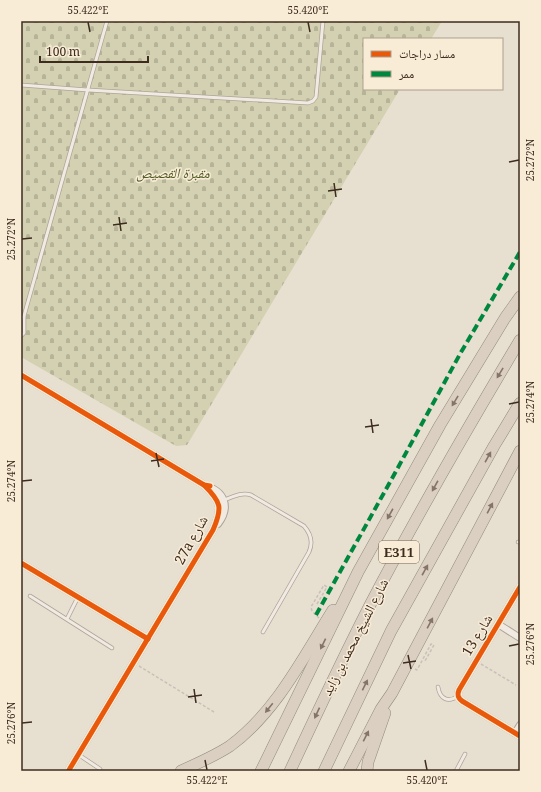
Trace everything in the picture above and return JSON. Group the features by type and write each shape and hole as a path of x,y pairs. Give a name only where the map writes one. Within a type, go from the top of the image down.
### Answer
{"highway":[{"path":"505,318 520,287"},
{"path":"261,771 358,572 440,425 505,318 520,297"},
{"name":"شارع الشيخ محمد بن زايد","path":"290,771 329,687 378,591 473,419 520,340"},
{"name":"E311","path":"324,771 391,631 494,446 520,403"},
{"path":"349,771 520,451"},
{"path":"181,771 209,758 229,746 248,731 264,714 279,696 358,572"},
{"path":"367,771 368,762 392,693"}],"street":[{"name":"27a شارع","path":"21,375 204,485 215,496 218,504 219,513 212,530 69,770"},
{"name":"27a شارع","path":"204,485 217,490 224,500 224,514 212,530"},
{"path":"21,563 148,639"},
{"name":"شارع 13","path":"458,696 458,690 520,587"},
{"path":"498,624 520,638"},
{"path":"458,696 462,701 518,734 520,725"}],"lane":[{"path":"21,336 24,333 22,318 107,21"},
{"path":"21,85 308,103 313,101 316,95 323,21"},
{"path":"224,500 246,493 251,495 304,526 310,536 311,544 309,552 263,632"},
{"path":"30,596 112,648"},
{"path":"67,619 78,597"},
{"path":"438,687 440,694 446,699 450,700 458,696"},
{"path":"79,754 100,769"},
{"path":"456,771 465,754"}],"path":[{"path":"317,604 327,587 324,585 311,609 313,613 325,622"},
{"path":"420,664 431,644 434,645 425,661"},
{"path":"476,661 516,685"},
{"path":"133,663 214,712"}],"green space":[{"name":"مقبرة القصيص","path":"21,21 442,21 432,38 363,38 363,90 399,90 187,445 176,446 21,357"}],"marked path":[{"path":"316,615 460,354 520,252"}],"cycle path":[{"path":"21,375 204,485 210,486"},
{"path":"69,770 213,530 218,516 219,505 214,496 204,485"},
{"path":"21,563 148,639"},
{"path":"520,587 459,690 458,695 462,701 520,736"}]}
